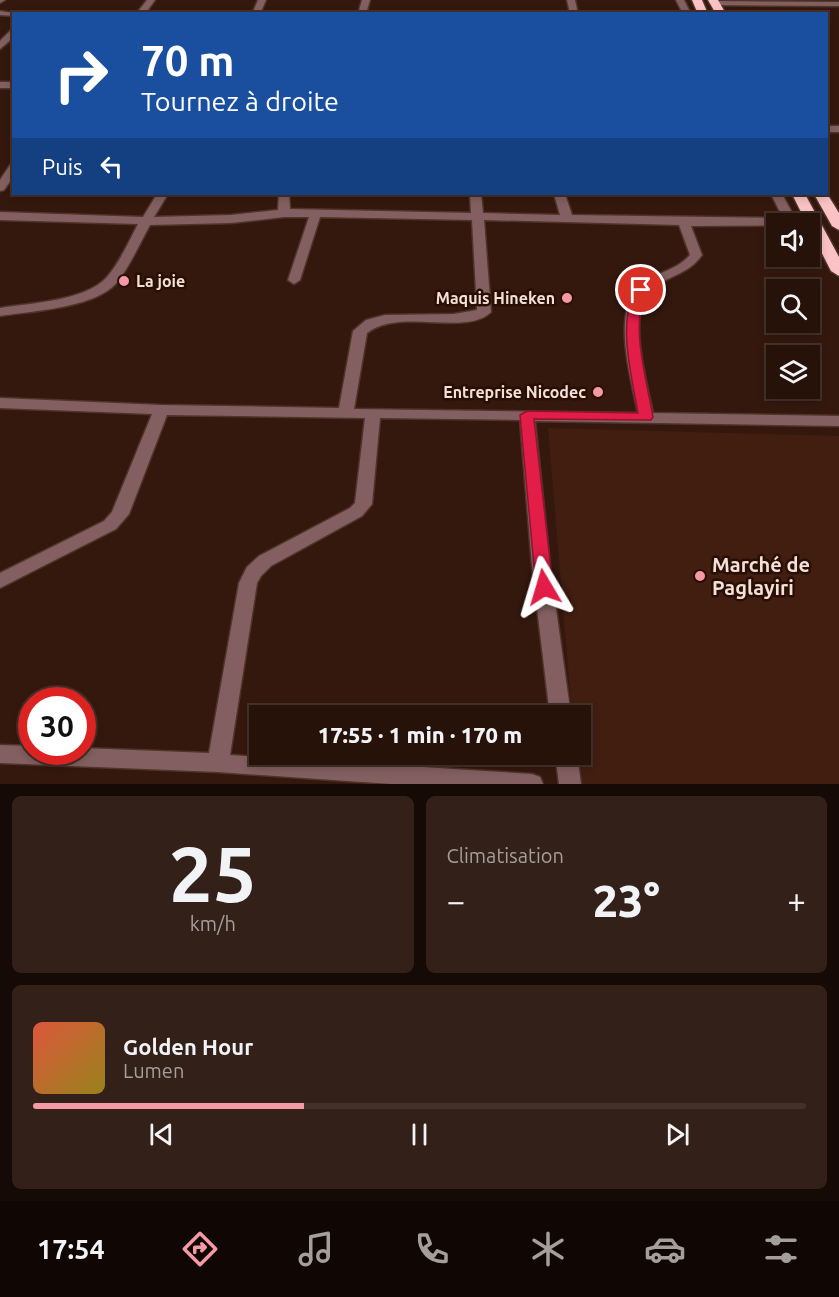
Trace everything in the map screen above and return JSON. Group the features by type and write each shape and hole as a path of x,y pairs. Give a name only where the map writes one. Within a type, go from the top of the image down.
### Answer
{"highway":[{"path":"799,195 809,213"},
{"path":"823,195 839,226"},
{"path":"820,234 839,271"}],"street":[{"path":"142,12 151,0"},
{"path":"714,2 839,4"},
{"path":"0,46 12,34"},
{"path":"0,188 12,170"},
{"path":"0,312 85,296 102,289 112,280 161,195"},
{"path":"284,195 284,213"},
{"path":"346,413 360,331 366,325 385,319 469,318 484,312 476,195"},
{"path":"560,195 567,219"},
{"path":"778,195 786,213"},
{"path":"0,216 148,220 231,219 316,212 684,222 766,222"},
{"path":"294,280 316,212"},
{"path":"646,417 634,342 634,303 641,290 656,280 680,272 693,260 696,255 684,222"},
{"path":"0,403 161,410 839,421"},
{"path":"0,580 110,525 120,514 161,410"},
{"path":"218,763 250,578 265,561 356,512 363,504 373,414"},
{"path":"527,415 541,566 560,705"},
{"path":"0,754 218,763 532,784"},
{"path":"567,765 570,784"}],"shaded area":[{"name":"Marché de Paglayiri","path":"548,428 839,436 839,784 578,784 577,765 591,765 591,705 571,705"}],"place":[{"name":"La joie","path":"124,281"},
{"name":"Maquis Hineken","path":"567,298"},
{"name":"Entreprise Nicodec","path":"598,392"},
{"name":"Marché de Paglayiri","path":"700,576"}],"route":[{"path":"544,587 527,415 646,417 634,342 633,319 634,303 641,290"}]}
